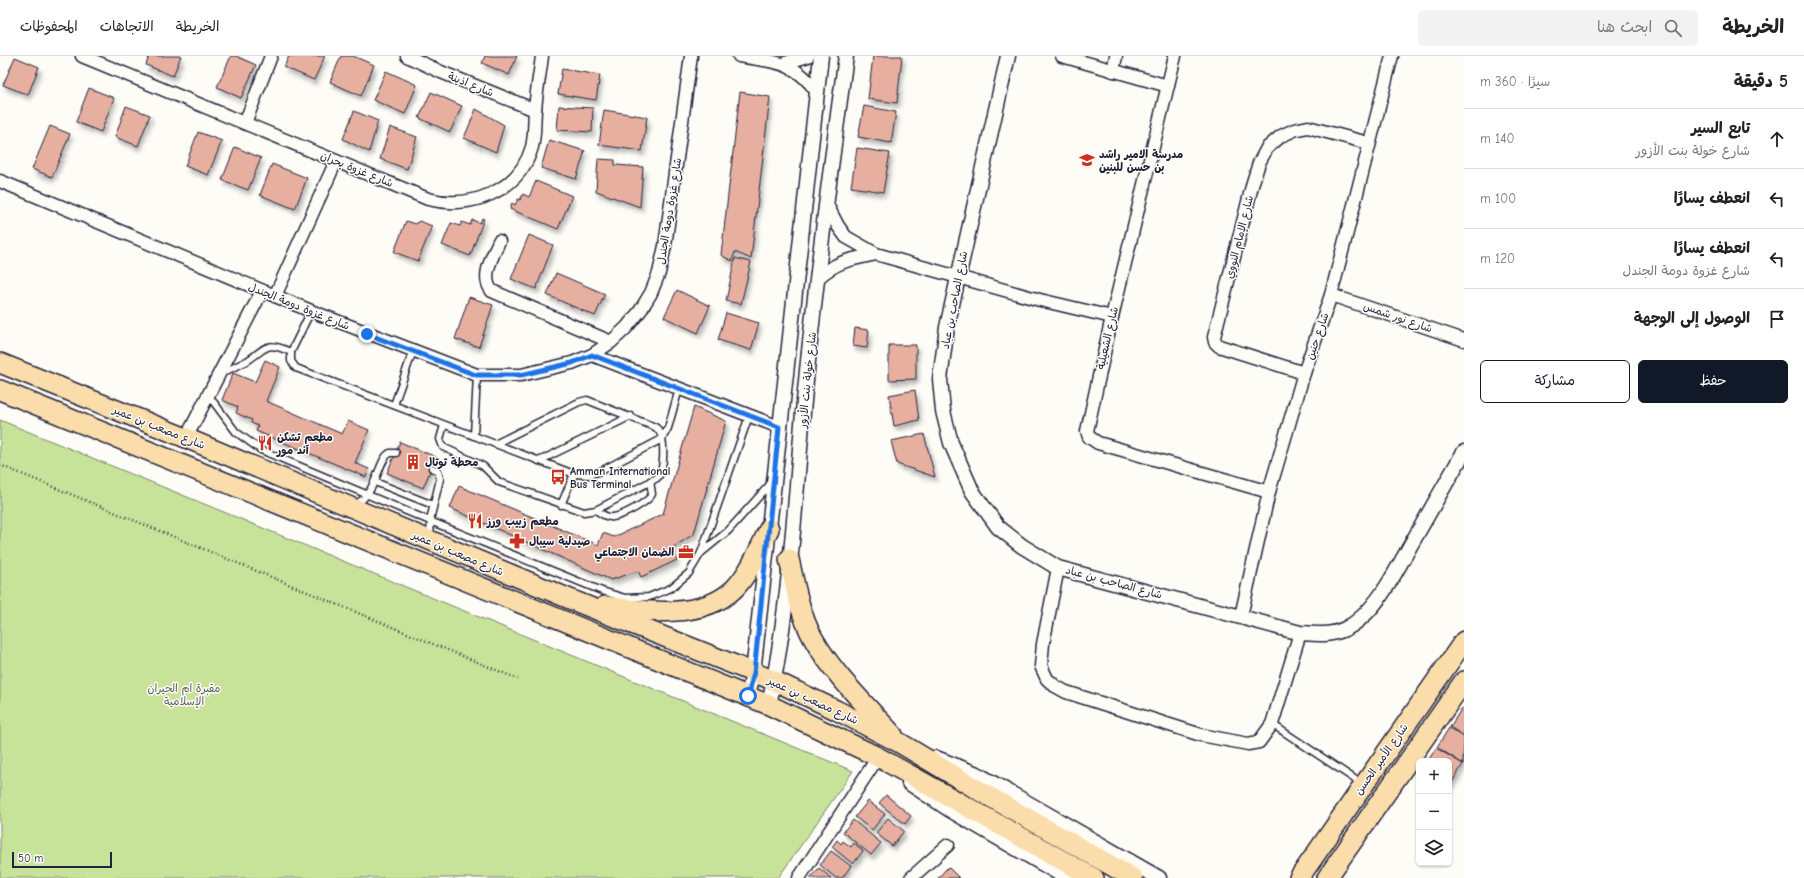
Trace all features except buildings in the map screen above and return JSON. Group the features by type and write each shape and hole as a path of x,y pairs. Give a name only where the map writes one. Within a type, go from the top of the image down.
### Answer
{"highway":[{"name":"شارع مصعب بن عمير","path":"0,363 186,438 577,602 774,681 836,710 906,747 1133,878"},
{"name":"شارع مصعب بن عمير","path":"0,390 769,705 885,761 1094,878"},
{"path":"577,602 652,613 697,608 717,601 734,590 747,572 769,529"},
{"path":"789,559 800,605 812,638 835,670 906,747"},
{"name":"شارع الأمير الحسن","path":"1299,878 1464,641"},
{"path":"1327,878 1464,681"}],"street":[{"name":"شارع غزوة بحران","path":"82,56 428,198 458,203 482,198 498,190 512,180 524,163 531,149 535,132 535,110 542,56"},
{"path":"245,123 271,56"},
{"name":"شارع اذينة","path":"407,56 441,72 535,110"},
{"name":"شارع غزوة دومة الجندل","path":"0,181 311,311 476,375 521,375 565,365 592,355 611,342 626,328 640,311 651,293 659,273 665,246 691,56"},
{"path":"739,56 784,64 805,76 817,92"},
{"path":"784,64 808,56"},
{"name":"شارع خولة بنت الأزور","path":"748,696 754,673 779,427 821,56"},
{"name":"شارع خولة بنت الأزور","path":"769,705 774,681 789,559 826,203 846,56"},
{"name":"شارع الصاحب بن عباد","path":"1008,56 947,327 940,379 943,411 951,443 972,491 998,527 1022,546 1058,568 1300,633 1325,635 1344,630 1360,619 1373,605 1388,584 1464,452"},
{"path":"1062,56 1168,86"},
{"path":"1113,71 1116,56"},
{"name":"شارع الشعيلية","path":"1175,56 1112,317 1087,431 1090,437 1098,443 1270,492"},
{"name":"شارع حنين","path":"1241,616 1270,492 1304,373 1331,295 1353,214 1368,143 1392,56"},
{"name":"شارع الإمام النووي","path":"1304,373 1219,346 1215,342 1214,336 1253,182 1259,164 1267,148 1281,136 1294,130 1308,127 1368,143"},
{"path":"275,296 336,161"},
{"path":"826,203 838,226 846,237 876,254 1040,300 1112,317"},
{"path":"499,241 486,275 487,284 492,291 611,342"},
{"path":"818,278 830,267 844,260 876,254"},
{"path":"186,438 262,291"},
{"name":"شارع نور شمس","path":"1331,295 1464,340"},
{"path":"592,355 779,427"},
{"path":"1058,568 1043,644 1041,666 1048,679 1055,686 1066,692 1201,735 1248,744 1260,742 1272,724 1300,633"},
{"name":"شارع مصعب بن عمير","path":"906,747 978,774 1159,878"},
{"path":"799,878 885,761"},
{"name":"شارع مصعب بن عمير","path":"885,761 926,795 1064,877"},
{"path":"911,878 948,845"}],"lane":[{"path":"311,311 291,352 291,361 296,368 574,474 589,475 602,471 662,440 668,428 679,389"},
{"path":"220,374 246,361 263,348 275,346 291,352"},
{"path":"394,405 413,351"},
{"path":"474,436 476,375"},
{"path":"209,396 236,432 252,445 430,521 602,591 625,598 649,597 671,588 689,573 701,553 749,416"},
{"path":"444,425 440,439 443,446 483,466 498,482 584,512 596,510 650,482 662,472 662,440 661,434 655,427 592,400 583,400 495,444"},
{"path":"539,461 630,416"},
{"path":"351,507 368,495 385,457 390,453 396,453"},
{"path":"430,541 430,521 440,479 438,471 432,468"},
{"path":"561,505 574,474"},
{"path":"701,553 738,521 774,479"},
{"path":"375,482 433,505"},
{"path":"596,510 605,516 612,518 647,501 652,494 650,482"},
{"path":"1272,724 1364,785"}],"path":[{"path":"0,465 518,679"}],"green space":[{"name":"مقبرة ام الحيران الإسلامية","path":"0,420 853,771 778,878 0,878"}],"place":[{"name":"مدرسة الامير راشد بن حسن للبنين","path":"1087,160"},
{"name":"مطعم تشكن آند مور","path":"265,443"},
{"name":"محطة توتال","path":"413,462"},
{"name":"Amman International Bus Terminal","path":"558,477"},
{"name":"مطعم زبيب ورز","path":"475,521"},
{"name":"صيدلية سيبال","path":"517,541"},
{"name":"الضمان الاجتماعي","path":"686,552"}],"route":[{"path":"367,334 476,375 521,375 572,363 592,355 779,427 754,673 748,696"}]}
